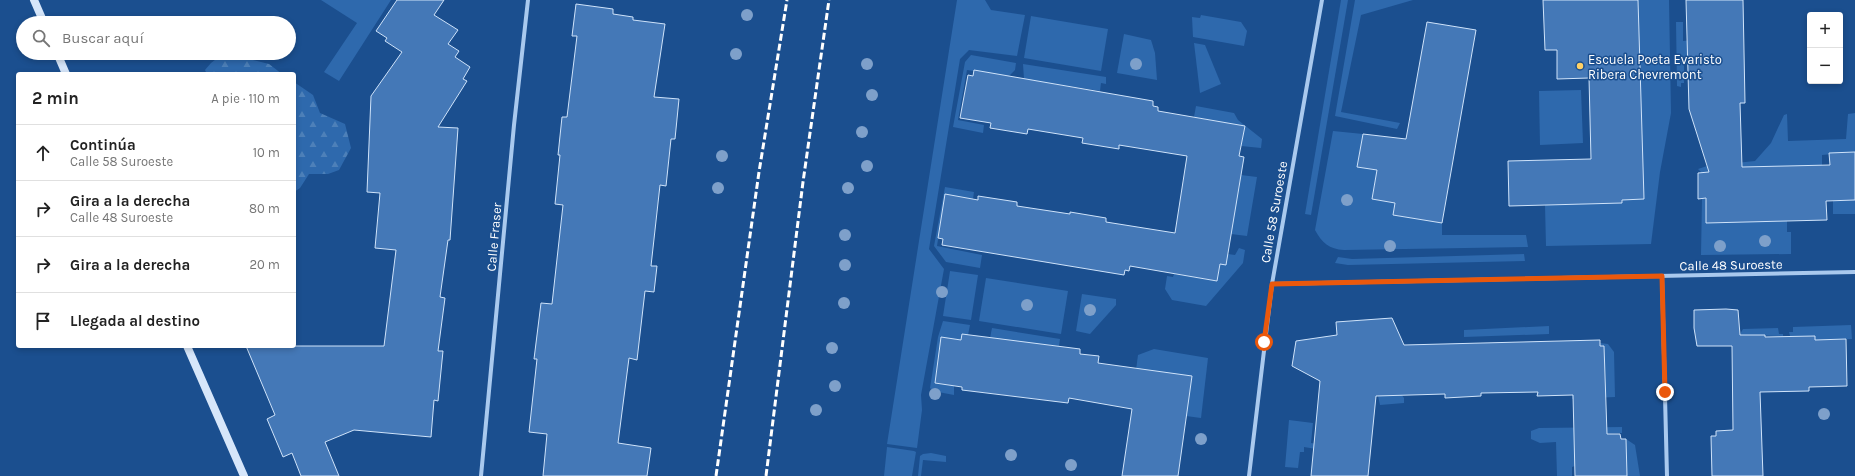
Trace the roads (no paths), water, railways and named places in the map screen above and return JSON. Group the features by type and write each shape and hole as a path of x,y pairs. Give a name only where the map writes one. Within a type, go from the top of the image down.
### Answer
{"main road":[{"path":"34,0 41,16"},
{"path":"60,60 65,72"},
{"path":"187,348 244,476"}],"street":[{"name":"Calle Fraser","path":"481,476 514,125 528,0"},
{"name":"Calle 58 Suroeste","path":"1249,476 1272,284 1322,0"},
{"name":"Calle 48 Suroeste","path":"1272,284 1855,272"},
{"path":"1662,276 1667,476"}],"railway":[{"path":"716,476 759,172 787,0"},
{"path":"766,476 803,182 829,0"}],"place":[{"name":"Escuela Poeta Evaristo Ribera Chevremont","path":"1580,66"}]}
